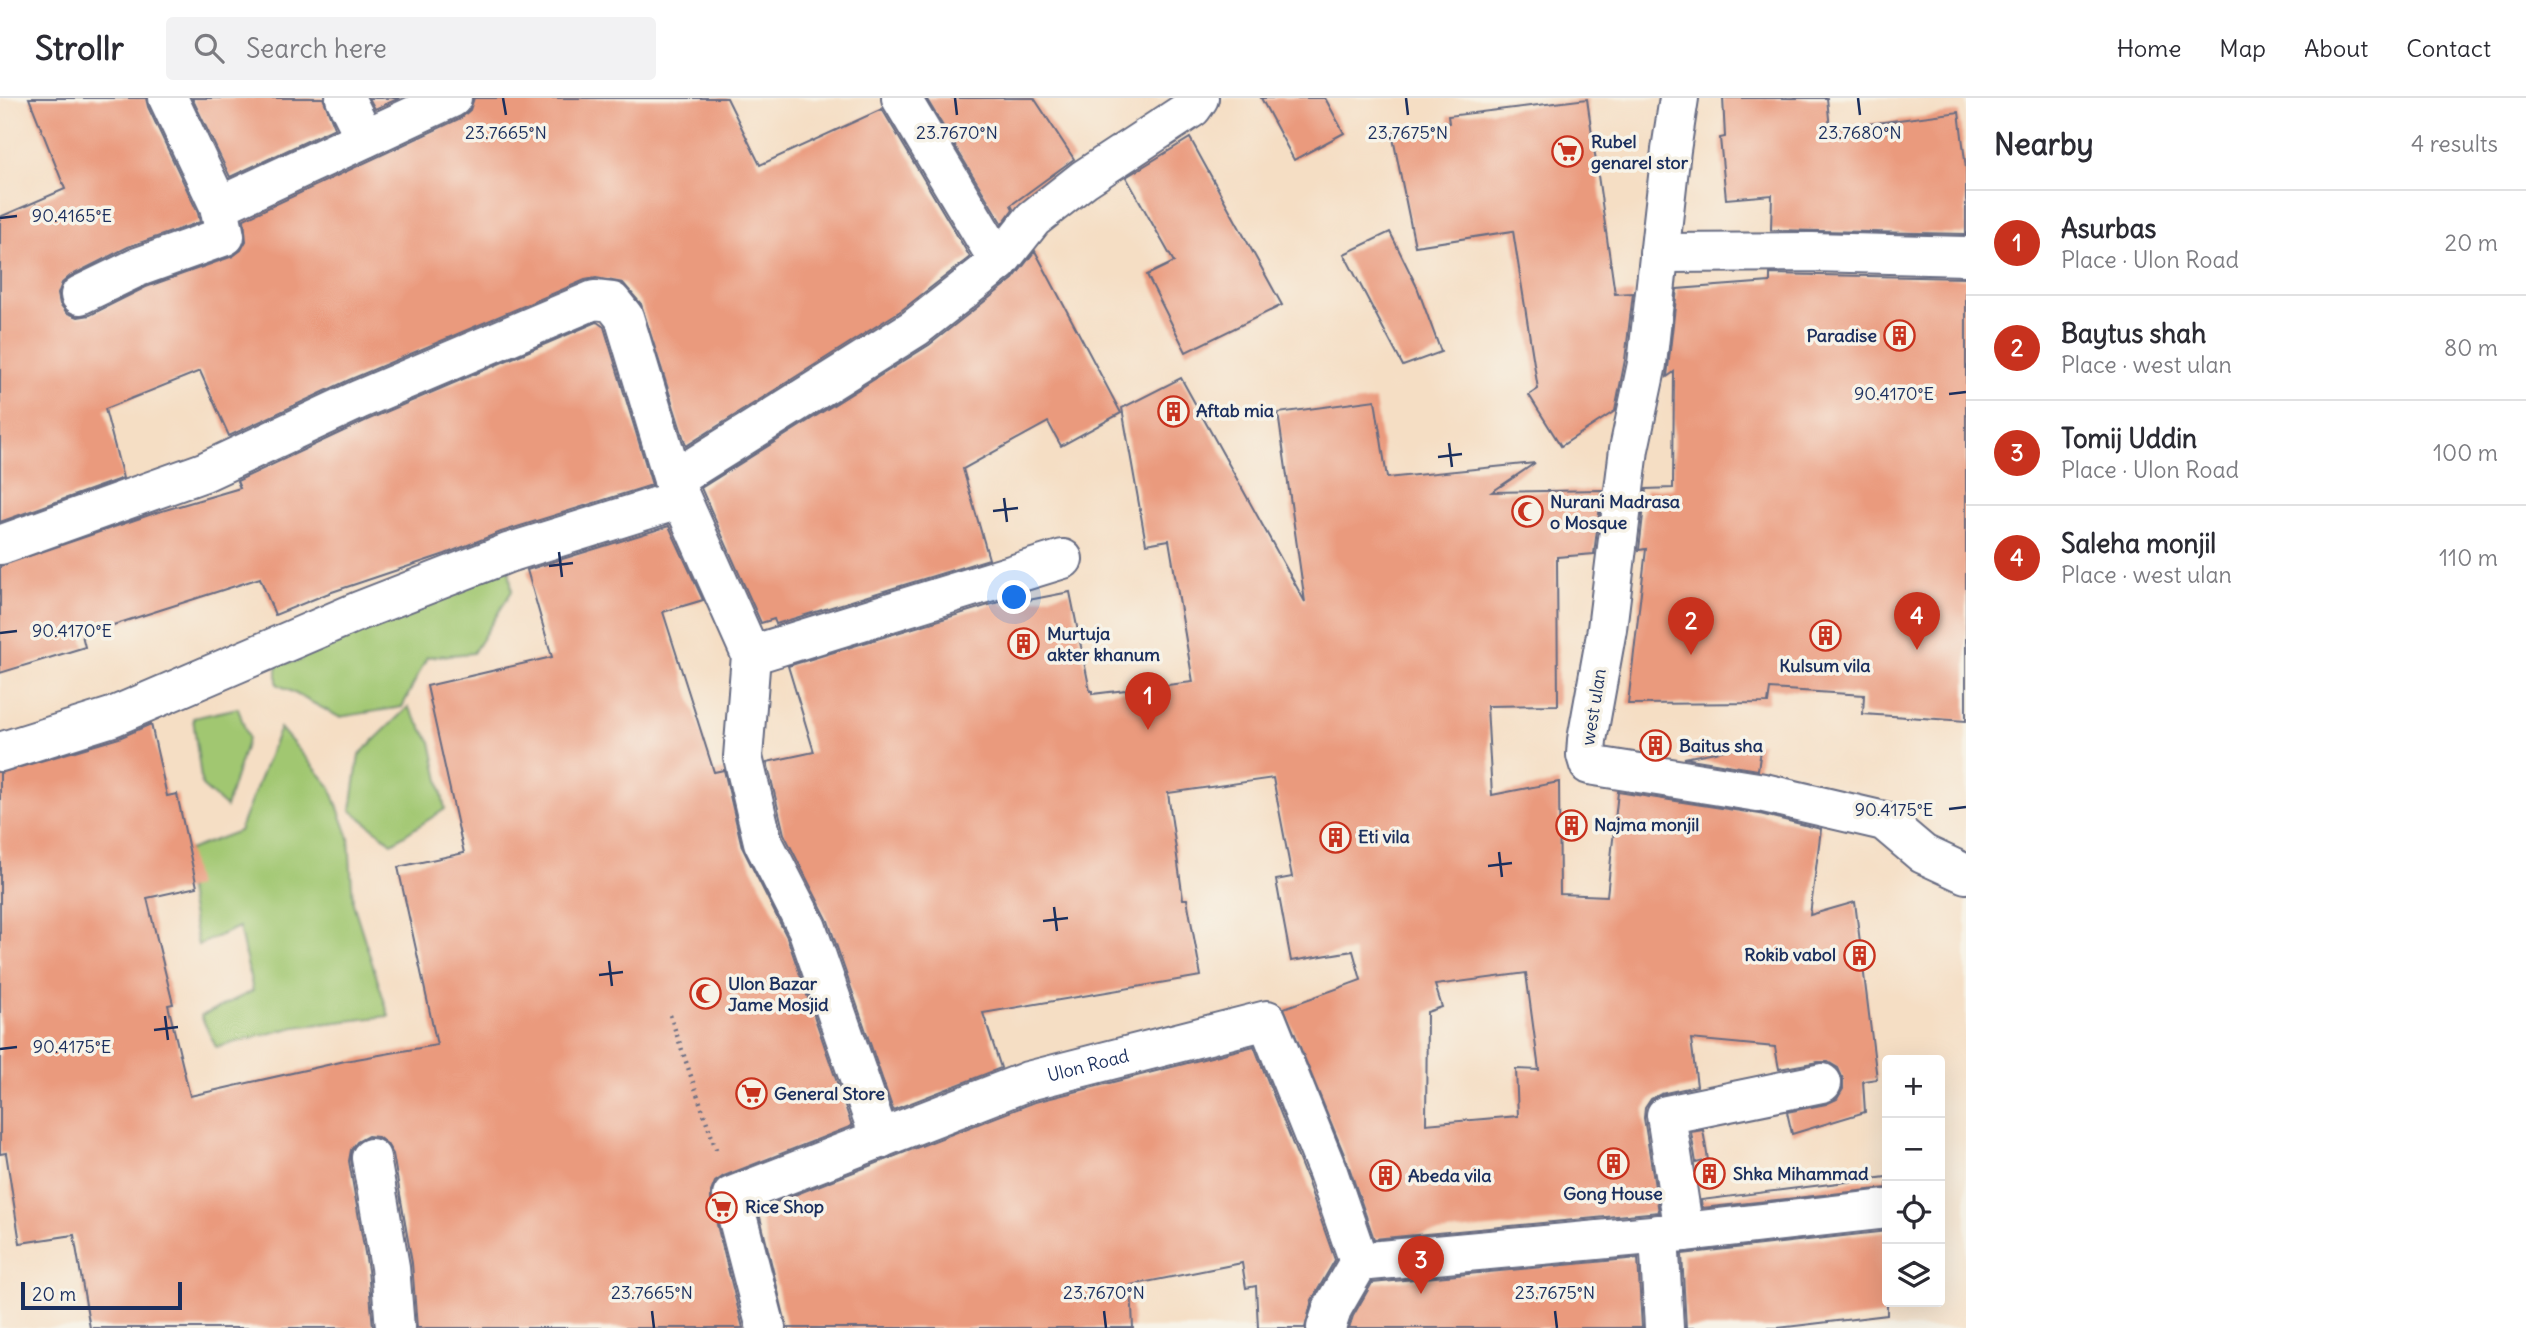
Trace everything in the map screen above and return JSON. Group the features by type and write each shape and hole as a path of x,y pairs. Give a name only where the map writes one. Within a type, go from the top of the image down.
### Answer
{"street":[{"path":"80,295 138,267 225,236 219,206 168,98"},
{"path":"345,98 365,138"},
{"path":"219,206 452,98"},
{"path":"901,98 999,262"},
{"path":"0,752 112,717 359,611 677,489 915,328 999,262 1033,219 1084,178 1192,108 1199,98"},
{"name":"west ulan","path":"1679,98 1647,365 1629,449 1607,629 1587,740 1586,755 1589,765 1764,793 1884,821 1923,854 1966,874"},
{"path":"1659,253 1812,252 1966,256"},
{"path":"0,545 204,472 358,400 594,300 612,302 624,317 677,489 751,655 743,757 763,842 807,928 880,1139"},
{"path":"751,655 1063,559"},
{"name":"Ulon Road","path":"732,1196 1028,1081 1267,1020 1328,1172 1359,1262"},
{"path":"1664,1328 1671,1233 1666,1115 1822,1083"},
{"path":"371,1158 390,1267 395,1328"},
{"path":"732,1196 766,1328"},
{"path":"1326,1328 1334,1307 1359,1262 1671,1233 1882,1210"}],"path":[{"path":"670,1015 732,1196"}],"green space":[{"path":"509,567 512,591 473,653 427,657 402,707 339,717 277,684 277,664 299,661 339,627"},
{"path":"408,707 431,742 445,809 392,843 351,810 359,755"},
{"path":"238,708 248,738 226,807 202,786 193,718"},
{"path":"280,728 330,786 349,838 353,903 389,1016 295,1027 216,1047 201,1016 253,991 239,927 198,945 181,853 239,831"}],"building":[{"path":"29,98 146,98 198,213 200,222 128,247 70,276 62,283 58,294 60,304 67,313 78,317 90,315 146,287 233,256 241,250 246,241 244,219 461,118 470,110 474,98 727,98 760,165 882,109 970,257 902,310 686,446 641,304 623,283 596,278 585,280 349,380 229,436 200,371 105,409 123,478 0,522 0,217 65,189"},
{"path":"192,98 323,98 335,128 230,177"},
{"path":"369,98 400,98 375,109"},
{"path":"926,98 1034,98 1074,159 1011,205 1013,209 1002,224"},
{"path":"1261,98 1325,98 1344,133 1294,160"},
{"path":"1723,98 1827,98 1830,129 1959,112 1966,169 1966,234 1771,230 1772,195 1726,199 1720,138 1725,137"},
{"path":"1587,99 1615,294 1633,293 1625,360 1615,411 1561,446 1529,395 1538,389 1513,231 1415,246 1392,133 1449,123 1448,116"},
{"path":"1190,138 1282,305 1186,352 1147,275 1174,262 1126,177"},
{"path":"1390,232 1417,287 1441,352 1403,366 1344,254"},
{"path":"1035,251 1121,413 1061,446 1048,422 963,469 989,559 776,624 774,619 761,623 701,488 929,345 1013,279"},
{"path":"1770,274 1966,278 1966,721 1863,714 1864,695 1770,689 1768,703 1628,704 1646,549 1639,550 1646,489 1673,488 1674,372 1667,377 1677,289 1770,282"},
{"path":"597,322 604,327 652,485 501,532 275,615 260,578 82,635 85,647 0,673 0,566 155,513 240,488 237,481 367,420"},
{"path":"1181,378 1305,602 1278,413 1375,400 1387,478 1535,463 1492,492 1602,490 1594,554 1557,557 1558,705 1487,706 1492,795 1559,782 1560,894 1607,896 1618,792 1760,814 1821,829 1810,915 1855,902 1877,1079 1863,1081 1865,1112 1792,1134 1787,1112 1837,1099 1843,1089 1843,1079 1838,1068 1828,1062 1818,1062 1779,1069 1775,1047 1691,1039 1697,1086 1661,1094 1651,1099 1645,1108 1644,1118 1659,1212 1374,1239 1348,1164 1284,1008 1361,980 1353,951 1291,961 1276,880 1292,877 1273,778 1168,793 1183,899 1187,899 1201,976 983,1013 1001,1068 893,1110 828,921 784,834 767,762 814,752 788,666 1002,601 1003,605 1070,592 1092,694 1193,682 1169,540 1146,544 1122,408","holes":["1526,973 1539,1070 1516,1069 1518,1116 1426,1124 1427,1012 1442,1007 1435,985"]},
{"path":"669,526 703,600 663,612 714,772 724,770 742,847 787,937 852,1126 724,1176 715,1182 711,1201 743,1328 417,1328 412,1263 393,1154 387,1144 378,1137 368,1136 357,1142 351,1150 349,1161 368,1270 373,1328 90,1328 74,1235 20,1243 6,1153 0,1154 0,773 119,738 151,724 167,796 177,794 197,887 147,898 173,1004 168,1005 190,1096 345,1061 437,1045 398,867 464,853 427,686 552,657 527,570"},
{"path":"1762,743 1758,770 1684,758"},
{"path":"1254,1046 1307,1180 1335,1260 1312,1300 1305,1328 1258,1328 1256,1286 1246,1288 1242,1263 1131,1285 1133,1328 787,1328 758,1209 1035,1102"},
{"path":"1703,1130 1708,1160 1696,1163 1691,1132"},
{"path":"1882,1178 1882,1189 1702,1208 1701,1200"},
{"path":"1882,1232 1882,1307 1887,1307 1887,1315 1778,1328 1686,1328 1682,1254"},
{"path":"1638,1258 1642,1328 1349,1328 1372,1283"}],"place":[{"name":"Rubel genarel stor","path":"1568,152"},
{"name":"Paradise","path":"1900,336"},
{"name":"Aftab mia","path":"1173,411"},
{"name":"Nurani Madrasa o Mosque","path":"1527,512"},
{"name":"Kulsum vila","path":"1825,636"},
{"name":"Murtuja akter khanum","path":"1024,644"},
{"name":"Saleha monjil","path":"1917,650"},
{"name":"Baytus shah","path":"1691,655"},
{"name":"Asurbas","path":"1148,730"},
{"name":"Baitus sha","path":"1656,746"},
{"name":"Najma monjil","path":"1571,825"},
{"name":"Eti vila","path":"1335,837"},
{"name":"Rokib vabol","path":"1859,955"},
{"name":"Ulon Bazar Jame Mosjid","path":"705,994"},
{"name":"General Store","path":"751,1094"},
{"name":"Gong House","path":"1613,1163"},
{"name":"Shka Mihammad","path":"1710,1174"},
{"name":"Abeda vila","path":"1385,1176"},
{"name":"Rice Shop","path":"722,1207"},
{"name":"Tomij Uddin","path":"1421,1294"}]}
